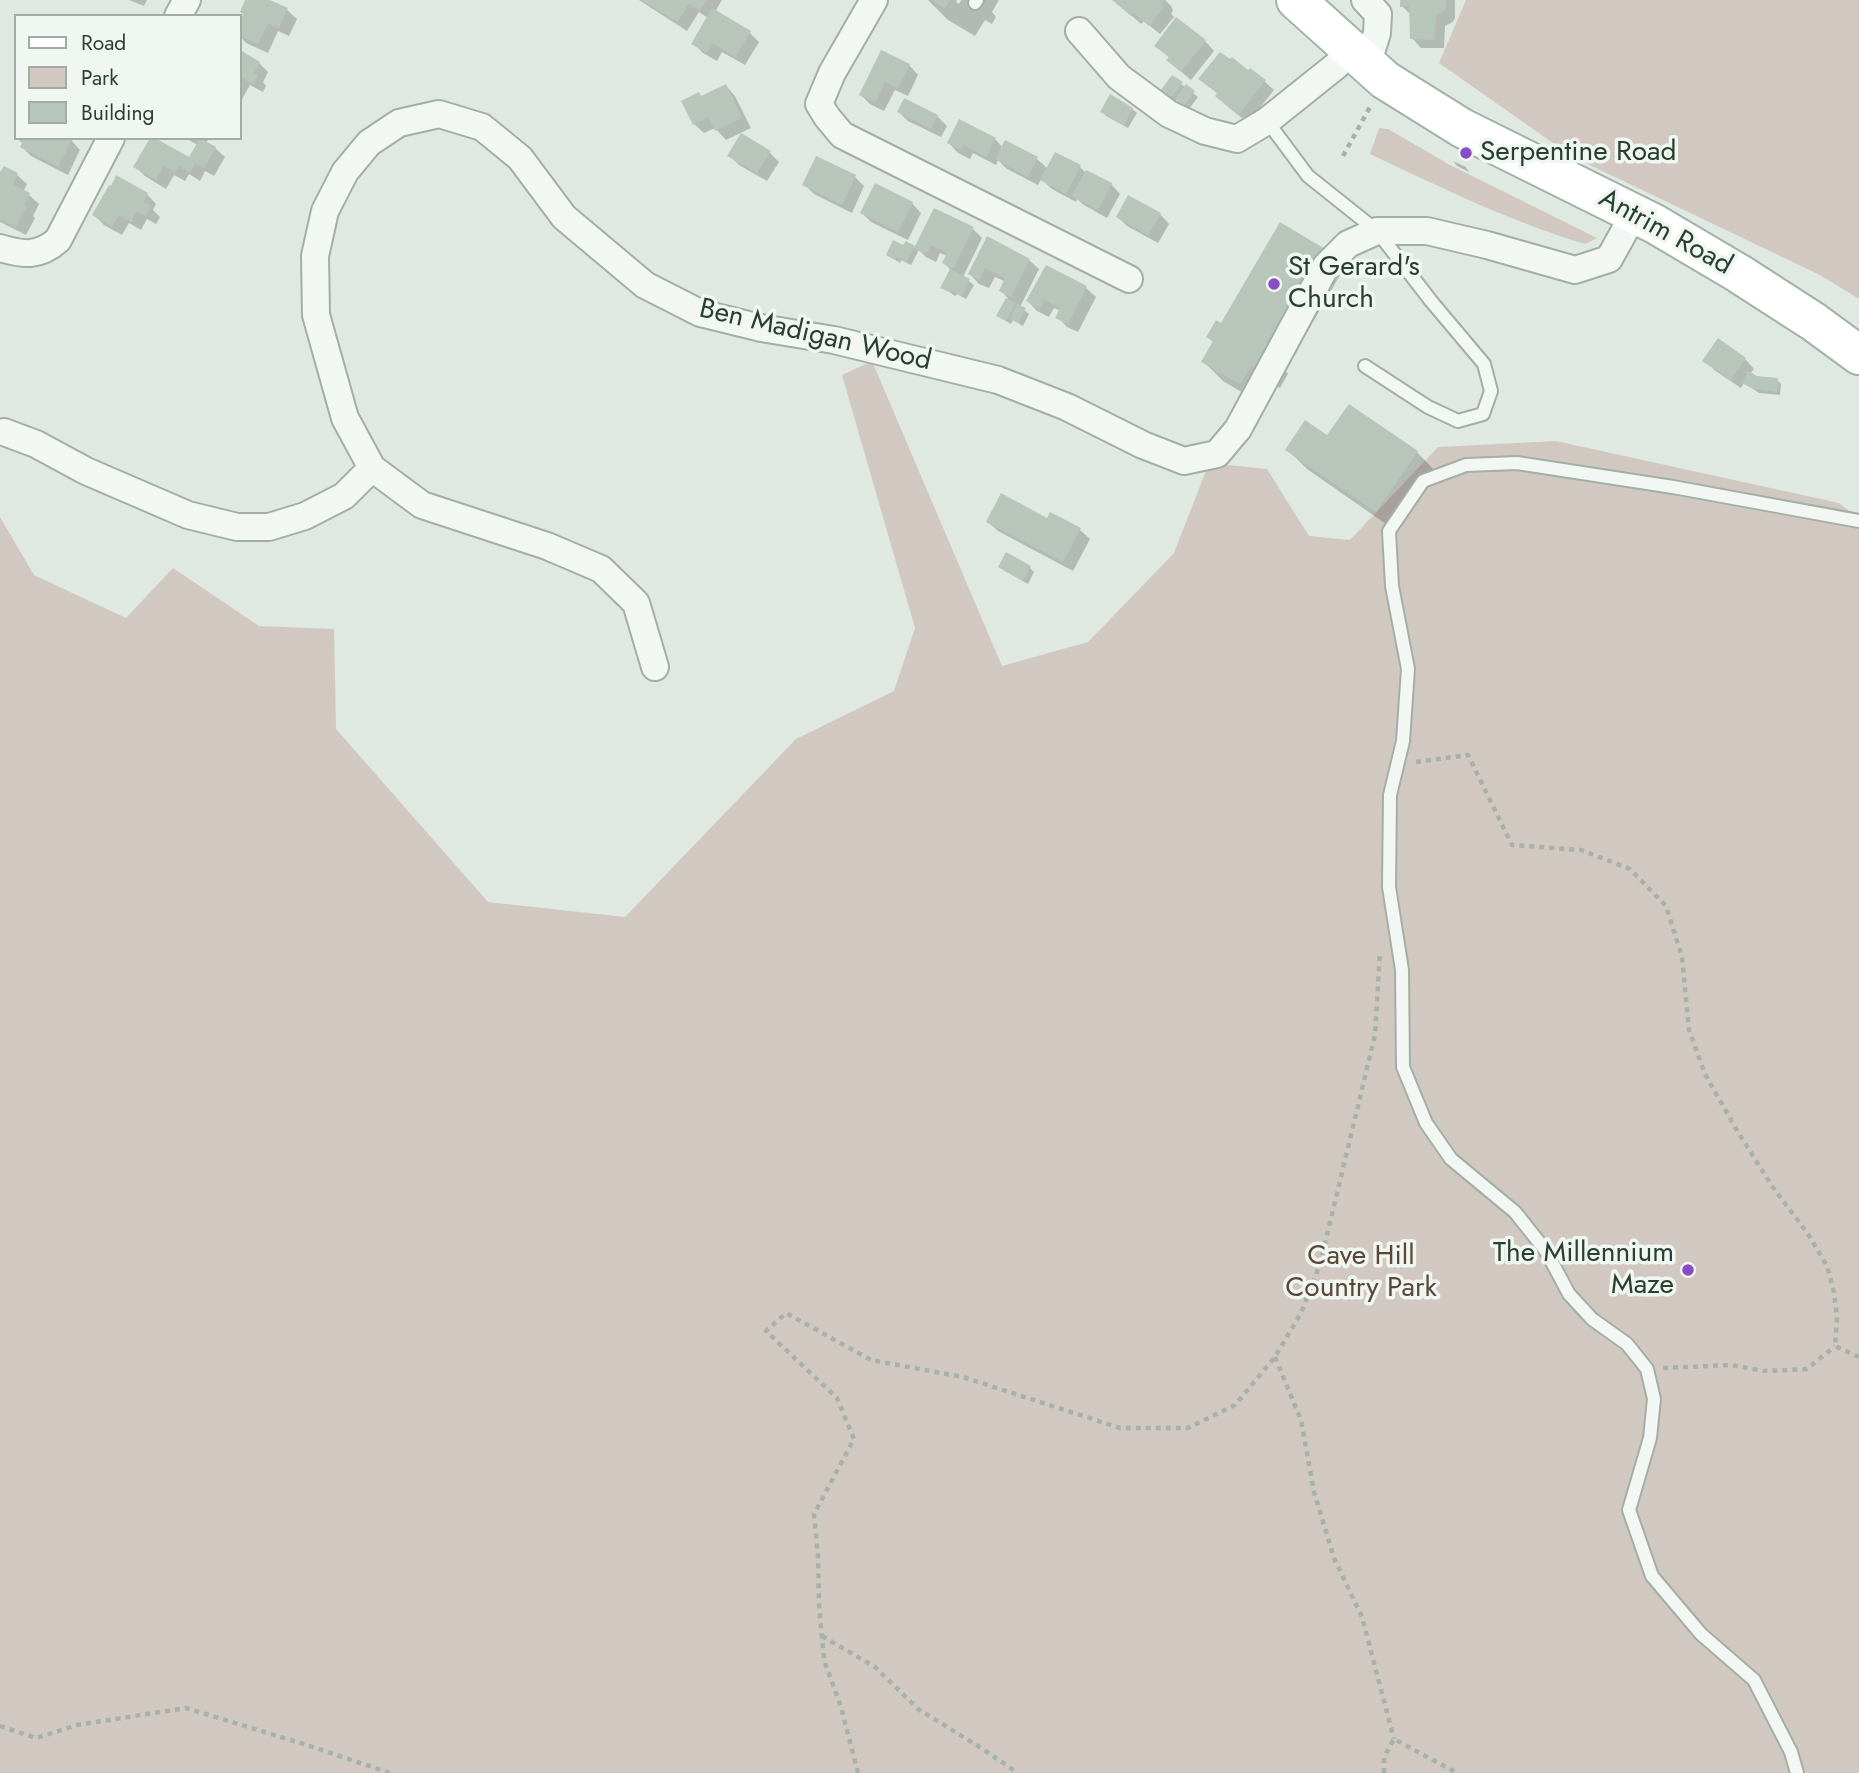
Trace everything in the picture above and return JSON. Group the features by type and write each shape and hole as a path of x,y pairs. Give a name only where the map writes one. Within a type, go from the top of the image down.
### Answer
{"main road":[{"name":"Antrim Road","path":"1296,0 1385,80 1462,128 1634,214 1738,273 1859,355"}],"street":[{"path":"874,0 832,73 819,104 842,135 1129,279"},
{"path":"1079,31 1119,77 1169,114 1205,131 1237,139 1267,121 1337,65 1358,57 1377,33 1378,14 1365,0"},
{"name":"Ben Madigan Wood","path":"655,667 636,603 601,569 547,547 422,505 372,468 345,418 316,315 314,256 325,211 345,172 369,143 399,123 439,114 482,127 520,158 564,217 645,285 700,313 761,328 834,340 998,380 1067,407 1143,445 1184,461 1217,454 1238,429 1326,267 1348,244 1377,231 1427,231 1575,270 1609,259 1634,214"},
{"path":"0,248 17,253 35,253 49,248 58,240 110,140"},
{"path":"4,432 36,444 86,471 188,515 237,527 269,527 305,516 344,496 372,468"}],"lane":[{"path":"1267,121 1308,176 1377,231 1484,364 1491,391 1483,414 1458,421 1428,407 1365,366"},
{"path":"1797,1773 1791,1752 1754,1680 1701,1634 1653,1576 1629,1510 1650,1438 1654,1399 1647,1369 1627,1344 1592,1319 1569,1294 1546,1251 1515,1212 1451,1159 1426,1123 1402,1067 1402,970 1389,887 1390,795 1403,741 1408,669 1392,586 1389,531 1423,481 1466,465 1517,463 1673,487 1859,521"}],"path":[{"path":"1343,156 1370,107"},
{"path":"1397,765 1468,755 1512,845 1580,850 1630,869 1665,906 1682,957 1689,1030 1705,1074 1772,1186 1808,1234 1827,1266 1837,1318 1835,1346 1807,1369 1764,1371 1731,1365 1647,1369"},
{"path":"858,1773 841,1707 824,1660 814,1514 854,1439 837,1398 766,1331 786,1313 871,1360 962,1377 1120,1428 1188,1428 1235,1405 1275,1357 1301,1312 1320,1264 1375,1035 1381,942"},
{"path":"1835,1346 1859,1357"},
{"path":"1275,1357 1301,1420 1314,1492 1334,1558 1362,1618 1394,1739 1384,1757 1384,1773"},
{"path":"822,1636 875,1667 918,1709 1017,1773"},
{"path":"0,1727 36,1738 77,1725 186,1708 390,1773"},
{"path":"1394,1739 1457,1773"}],"green space":[{"path":"1466,0 1859,0 1859,299 1820,275 1573,157 1439,63"},
{"path":"1379,128 1388,129 1450,165 1597,238 1585,244 1557,235 1476,203 1370,154"},
{"name":"Cave Hill Country Park","path":"872,361 1002,666 1088,642 1174,553 1209,463 1267,469 1309,536 1350,540 1438,447 1556,441 1839,503 1859,519 1859,1773 0,1773 0,517 34,575 126,618 173,568 259,626 334,629 336,729 488,902 625,917 796,739 894,691 915,628 842,375"}],"building":[{"path":"245,0 270,0 288,8 279,28 268,23 258,44 242,37 243,14 240,12"},
{"path":"641,0 707,0 700,11 689,4 677,22"},
{"path":"932,0 950,0 945,8"},
{"path":"1112,0 1164,0 1162,4 1165,6 1149,26 1134,13 1131,16"},
{"path":"1400,0 1446,0 1446,8 1436,16 1435,40 1410,39 1409,6 1400,7"},
{"path":"712,8 751,31 735,57 712,43 707,53 691,44"},
{"path":"1176,17 1206,40 1181,72 1166,60 1169,57 1154,46"},
{"path":"881,50 910,64 898,88 885,82 875,103 859,95"},
{"path":"242,51 260,62 254,73 258,75 253,84 242,78"},
{"path":"1220,52 1266,80 1238,115 1215,96 1217,93 1198,79"},
{"path":"1172,75 1183,82 1171,98 1161,90"},
{"path":"726,84 742,118 715,131 708,117 693,125 681,101 699,92 701,96"},
{"path":"1186,84 1195,91 1184,106 1175,99"},
{"path":"1110,94 1133,108 1124,125 1100,112"},
{"path":"904,98 938,115 931,129 897,112"},
{"path":"959,119 996,138 986,157 963,145 961,150 947,143"},
{"path":"741,133 771,151 757,173 727,156"},
{"path":"72,140 58,167 20,147 23,141"},
{"path":"149,140 159,140 189,157 199,140 216,147 204,168 195,163 190,173 179,166 175,172 164,166 156,180 133,167"},
{"path":"1005,140 1038,157 1028,177 995,159"},
{"path":"1055,152 1081,165 1066,194 1040,180"},
{"path":"816,156 856,175 842,205 802,185"},
{"path":"4,166 18,173 13,184 30,193 16,227 0,219 0,172"},
{"path":"1086,170 1112,183 1098,210 1072,196"},
{"path":"116,175 148,193 143,202 151,206 146,216 137,211 131,222 119,215 112,227 92,215"},
{"path":"875,183 913,202 898,232 860,213"},
{"path":"1128,195 1161,213 1148,235 1116,217"},
{"path":"934,208 974,227 953,269 942,263 947,253 931,245 926,254 914,248 906,262 886,255 893,240 903,245 906,241 915,246"},
{"name":"St Gerard's Church","path":"1280,222 1325,249 1265,350 1270,352 1260,369 1252,365 1240,384 1201,362 1213,341 1206,337 1216,320 1221,323"},
{"path":"987,236 1030,259 1011,297 999,291 1005,278 985,268 979,280 968,274"},
{"path":"1046,265 1087,286 1068,324 1055,318 1060,308 1044,300 1039,309 1026,301"},
{"path":"950,269 970,279 962,296 940,288"},
{"path":"1006,298 1016,303 1006,321 996,316"},
{"path":"1017,304 1026,308 1018,323 1010,319"},
{"path":"1718,338 1746,358 1731,380 1702,361"},
{"path":"1748,371 1757,376 1778,378 1777,392 1753,389 1742,383"},
{"path":"1349,404 1418,451 1376,512 1285,450 1305,420 1327,435"},
{"path":"1001,493 1047,518 1050,512 1081,528 1063,562 986,522"},
{"path":"1006,552 1031,566 1023,581 998,567"}],"place":[{"name":"Serpentine Road","path":"1466,153"},
{"name":"St Gerard's Church","path":"1274,284"},
{"name":"The Millennium Maze","path":"1688,1270"}]}
